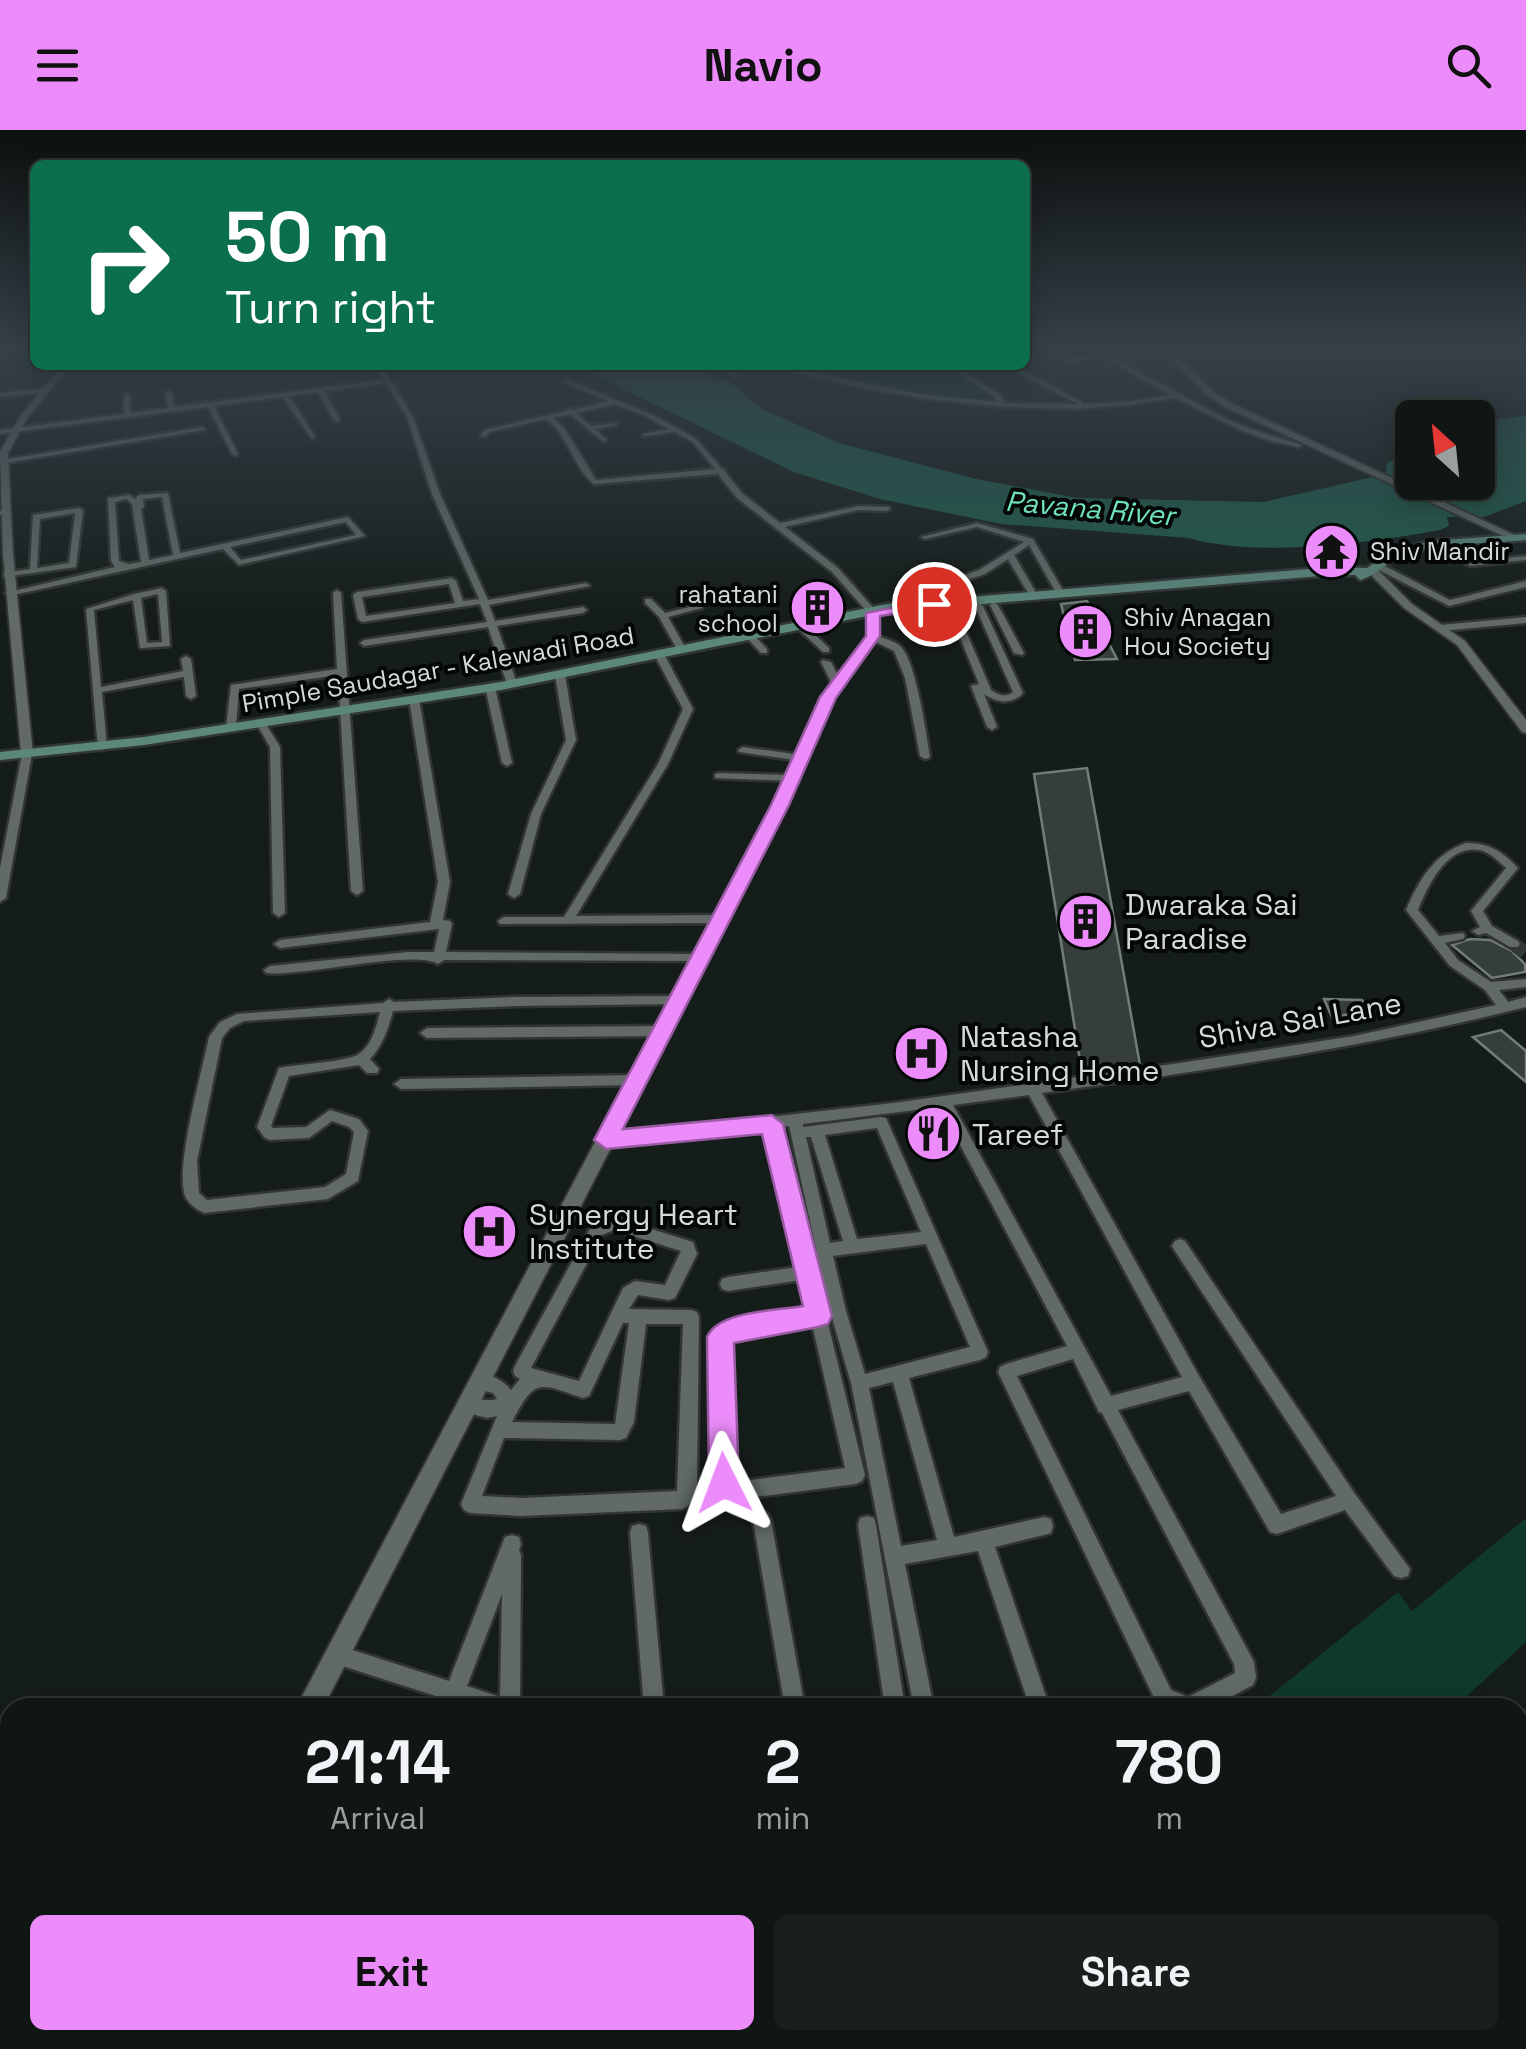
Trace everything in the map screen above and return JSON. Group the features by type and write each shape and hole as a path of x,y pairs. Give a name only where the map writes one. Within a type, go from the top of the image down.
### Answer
{"main road":[{"name":"Pimple Saudagar - Kalewadi Road","path":"942,606 986,606 1376,570 1397,552 1504,533"},
{"name":"Pimple Saudagar - Kalewadi Road","path":"0,756 231,728 512,684 747,633 876,612 1165,588"}],"street":[{"path":"12,437 3,459 0,513 19,571"},
{"path":"3,459 153,437"},
{"path":"227,437 236,454"},
{"path":"416,437 436,494 478,584 512,684"},
{"path":"567,437 580,468 594,482 722,470"},
{"path":"600,437 604,440"},
{"path":"315,1698 664,1031 836,684 873,636 876,612 835,570 740,496 722,470 685,437"},
{"path":"1265,437 1299,445"},
{"path":"1283,437 1345,463"},
{"path":"1288,437 1504,533"},
{"path":"148,561 139,497 165,495 177,555"},
{"path":"129,496 136,503 148,561 118,566 111,500 129,496"},
{"path":"778,526 858,508 886,510"},
{"path":"0,898 27,754 6,625 9,593 36,517 78,510 75,564 19,571"},
{"path":"9,593 348,518 361,536 239,563 224,546"},
{"path":"925,536 948,535 977,526 1030,541 1061,594"},
{"path":"986,606 1018,693 1012,698 996,698 987,692 934,589 982,572 1030,541"},
{"path":"1433,546 1470,564 1526,558"},
{"path":"1009,554 1034,596"},
{"path":"1376,570 1449,604 1526,584"},
{"path":"1376,570 1408,606 1461,642 1526,729"},
{"path":"460,605 452,582 356,596 362,619 484,602 586,586"},
{"path":"454,588 478,584"},
{"path":"102,746 90,609 136,596 162,591 167,644 143,646 136,596"},
{"path":"337,594 357,892"},
{"path":"648,601 664,616 680,648"},
{"path":"664,616 699,606"},
{"path":"942,606 992,727"},
{"path":"986,606 1019,654"},
{"path":"364,643 583,610"},
{"path":"1442,628 1526,620"},
{"path":"797,624 826,656 836,684"},
{"path":"747,633 764,651"},
{"path":"873,636 898,650 910,678 926,756"},
{"path":"568,919 663,764 688,709 660,654"},
{"path":"186,659 191,696"},
{"path":"231,728 234,687 344,671"},
{"path":"98,690 189,673"},
{"path":"514,894 536,814 571,740 560,675"},
{"path":"490,687 507,763"},
{"path":"414,699 444,882 436,924"},
{"path":"261,723 276,747 279,913"},
{"path":"743,750 801,758"},
{"path":"719,776 792,778"},
{"path":"1506,1008 1489,987 1454,963 1412,910 1431,870 1450,853 1469,846 1491,851 1512,868 1477,910 1483,930 1514,944"},
{"path":"504,921 721,919"},
{"path":"280,944 446,924 438,960"},
{"path":"1439,940 1459,936"},
{"path":"270,970 408,956 438,960 700,958"},
{"path":"1489,987 1526,983"},
{"path":"389,1004 381,1039 367,1064 284,1072 264,1127 270,1134 309,1132 330,1115 354,1123 361,1131 353,1177 344,1186 303,1198 208,1207 192,1195 190,1161 216,1036 225,1025 242,1017 389,1004 679,1000"},
{"name":"Shiva Sai Lane","path":"606,1140 772,1124 803,1128 944,1101 1305,1048 1526,1002"},
{"path":"427,1033 664,1031"},
{"path":"401,1084 636,1080"},
{"path":"1032,1090 1193,1382 1277,1525 1348,1500"},
{"path":"944,1101 1244,1662 1246,1678 1207,1698"},
{"path":"803,1128 881,1122 980,1352 900,1376 859,1383"},
{"path":"772,1124 806,1272 818,1316 856,1476 732,1491 724,1483 720,1337 728,1332 818,1316"},
{"path":"803,1128 852,1247"},
{"path":"803,1128 922,1698"},
{"path":"500,1430 620,1432 625,1422 629,1317 628,1293 636,1288 663,1294 676,1288 688,1247 612,1223 597,1230 521,1370 534,1378 583,1390 629,1317"},
{"path":"826,1250 929,1237"},
{"path":"1180,1246 1348,1500 1400,1569"},
{"path":"728,1284 806,1272"},
{"path":"534,1378 511,1404 470,1504 521,1507 682,1500 688,1492 691,1317 629,1317"},
{"path":"1076,1351 1006,1372 1166,1698"},
{"path":"900,1376 948,1547"},
{"path":"479,1382 498,1387 511,1404"},
{"path":"1105,1406 1193,1382"},
{"path":"467,1405 487,1410 511,1404"},
{"path":"762,1520 793,1698"},
{"path":"867,1525 893,1698"},
{"path":"894,1557 984,1542 1044,1526"},
{"path":"640,1534 653,1698"},
{"path":"984,1542 1037,1698"},
{"path":"452,1698 512,1544 507,1698"},
{"path":"337,1655 446,1698"}],"shaded area":[{"path":"1526,1518 1526,1642 1465,1698 1267,1698 1398,1592 1412,1611"}],"water":[{"name":"Pavana River","path":"721,437 824,437 976,479 1078,498 1264,502 1386,474 1387,463 1395,459 1395,500 1495,500 1495,437 1526,437 1526,501 1484,517 1447,517 1449,526 1440,530 1381,540 1247,547 1189,538 1001,524 880,499 794,472"}],"building":[{"name":"Shiv Anagan Hou Society","path":"1087,601 1117,659 1075,660 1061,604"},
{"name":"Dwaraka Sai Paradise","path":"1087,768 1140,1065 1082,1073 1034,774"},
{"path":"1470,939 1490,940 1512,951 1525,964 1525,972 1492,978 1452,945"},
{"path":"1324,999 1362,1000 1371,1011 1332,1017"},
{"path":"1501,1030 1526,1051 1526,1082 1473,1037"}],"tunnel":[{"path":"1514,944 1526,954"}],"place":[{"name":"Shiv Mandir","path":"1331,551"},
{"name":"rahatani school","path":"817,608"},
{"name":"Shiv Anagan Hou Society","path":"1085,631"},
{"name":"Dwaraka Sai Paradise","path":"1086,921"},
{"name":"Natasha Nursing Home","path":"921,1053"},
{"name":"Tareef","path":"933,1134"},
{"name":"Synergy Heart Institute","path":"490,1231"}],"route":[{"path":"724,1483 720,1337 728,1332 818,1316 772,1124 606,1140 780,805 828,697 873,636 873,613 934,604"}]}
